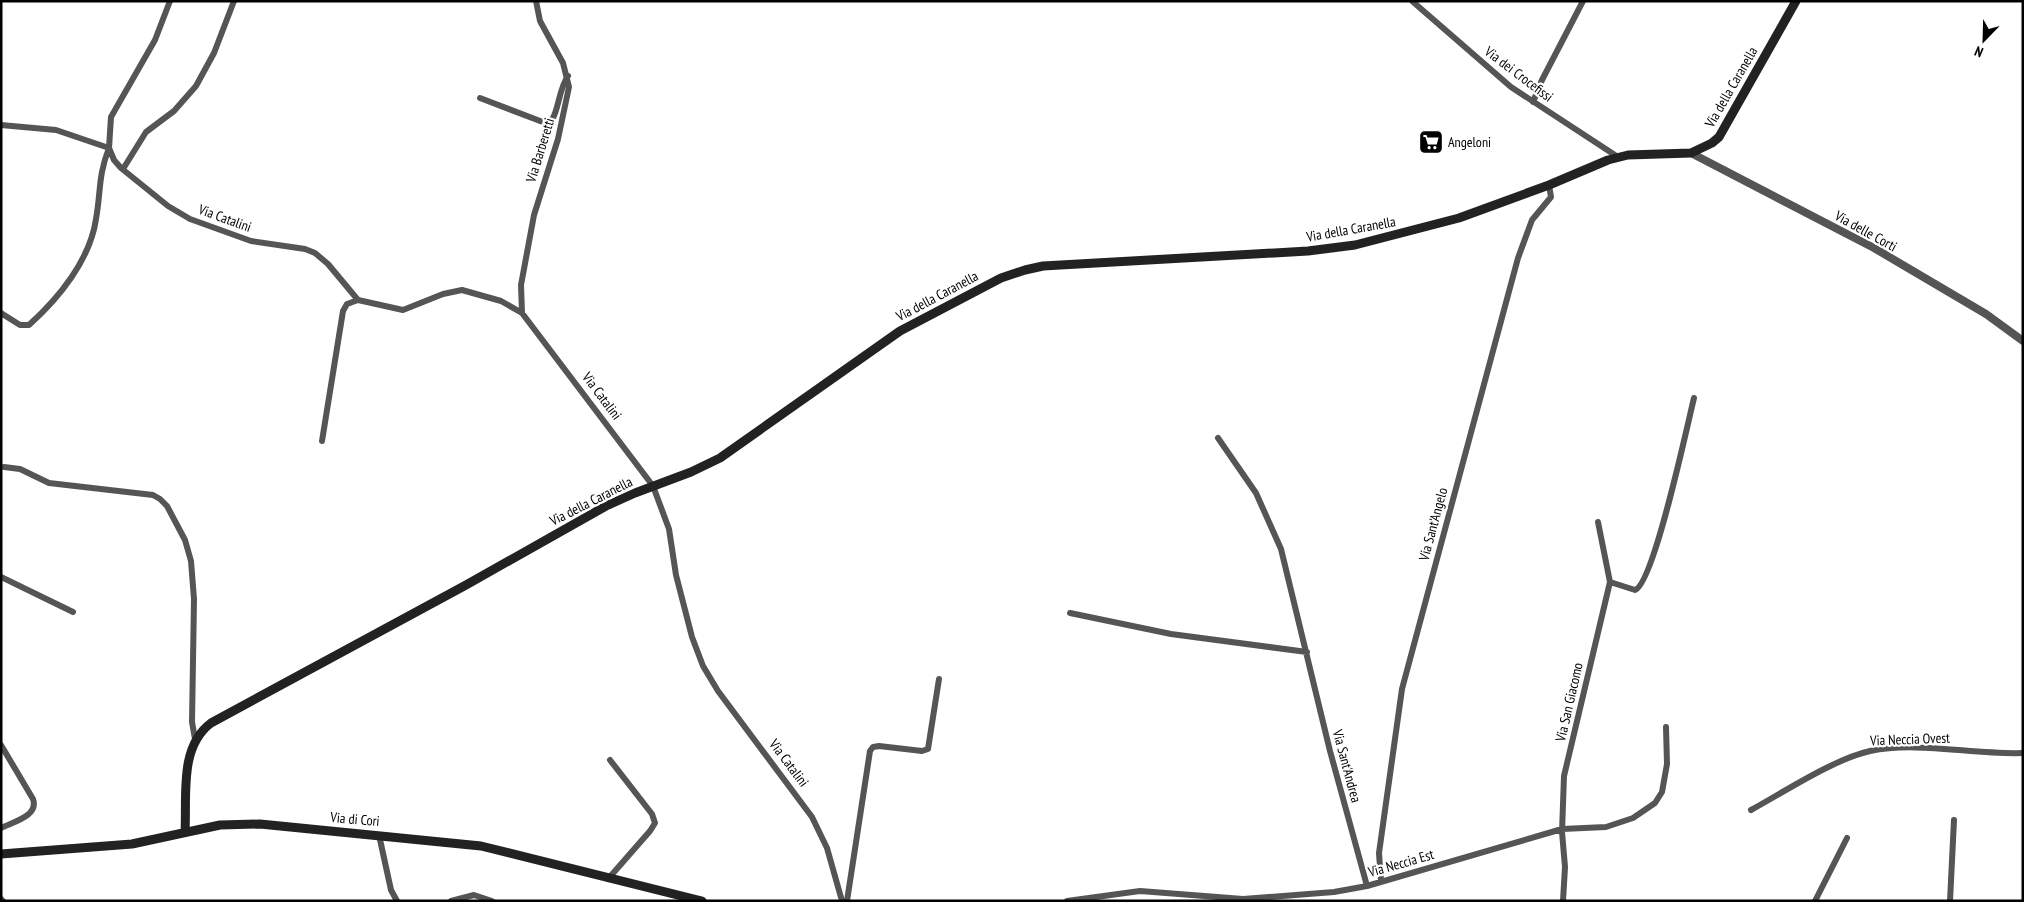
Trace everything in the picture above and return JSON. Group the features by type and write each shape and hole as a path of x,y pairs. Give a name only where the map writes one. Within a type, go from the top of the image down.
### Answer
{"main road":[{"name":"Via della Caranella","path":"195,739 202,730 217,720 472,582 606,506 691,472 728,453 896,333 979,289 1016,272 1052,265 1286,253 1344,247 1447,222 1618,157 1691,153 1701,150 1719,137 1796,1"},
{"path":"185,832 189,758 195,739"},
{"name":"Via di Cori","path":"1,854 132,844 185,832 244,823 379,834 489,848 702,901"}],"street":[{"path":"1,313 20,325 29,325 61,290 79,264 94,229 99,178 109,148 109,128 112,114 134,81 157,35 170,1"},
{"path":"124,169 146,132 177,109 199,81 219,42 234,1"},
{"name":"Via Barberetti","path":"522,313 520,295 524,264 536,206 562,124 569,90 568,76 563,63 541,24 536,1"},
{"name":"Via dei Crocefissi","path":"1412,1 1487,67 1533,102 1618,157"},
{"path":"1533,102 1542,80 1583,1"},
{"path":"480,98 548,124 553,119 559,92 568,76"},
{"path":"1,125 56,130 109,148"},
{"name":"Via Catalini","path":"109,148 114,160 170,208 190,219 251,241 305,249 315,253 328,264 358,300 403,310 443,294 460,290 498,300 522,313 653,486 669,528 676,575 692,637 703,666 718,691 812,817 825,842 842,901"},
{"name":"Via delle Corti","path":"1691,153 1874,248 1986,314 2023,342"},
{"name":"Via Sant'Angelo","path":"1381,881 1379,853 1403,683 1518,258 1534,217 1551,197 1548,185"},
{"path":"322,441 343,311 347,304 358,300"},
{"path":"1610,582 1635,590 1642,583 1660,536 1694,398"},
{"name":"Via Sant'Andrea","path":"1218,438 1256,493 1274,530 1288,572 1331,758 1367,886"},
{"path":"4,467 20,470 49,483 151,495 166,504 185,540 192,568 194,599 192,722 195,739"},
{"name":"Via San Giacomo","path":"1562,901 1565,867 1562,829 1564,776 1610,582 1598,522"},
{"path":"1,577 73,612"},
{"path":"1070,613 1172,634 1306,652"},
{"path":"847,901 870,751 878,746 922,751 928,749 939,679"},
{"name":"Via Neccia Est","path":"1067,901 1140,892 1239,899 1334,892 1367,886 1562,829 1599,828 1619,824 1637,816 1661,795 1665,778 1666,727"},
{"path":"1,745 35,805 31,813 1,828"},
{"name":"Via Neccia Ovest","path":"1751,810 1819,773 1871,751 1930,749 2023,753"},
{"path":"608,879 650,831 655,822 652,814 610,760"},
{"path":"1950,901 1954,820"},
{"path":"379,834 391,890 397,901"},
{"path":"1815,901 1847,838"},
{"path":"450,901 470,895 492,901"}],"place":[{"name":"Angeloni","path":"1431,142"}]}
